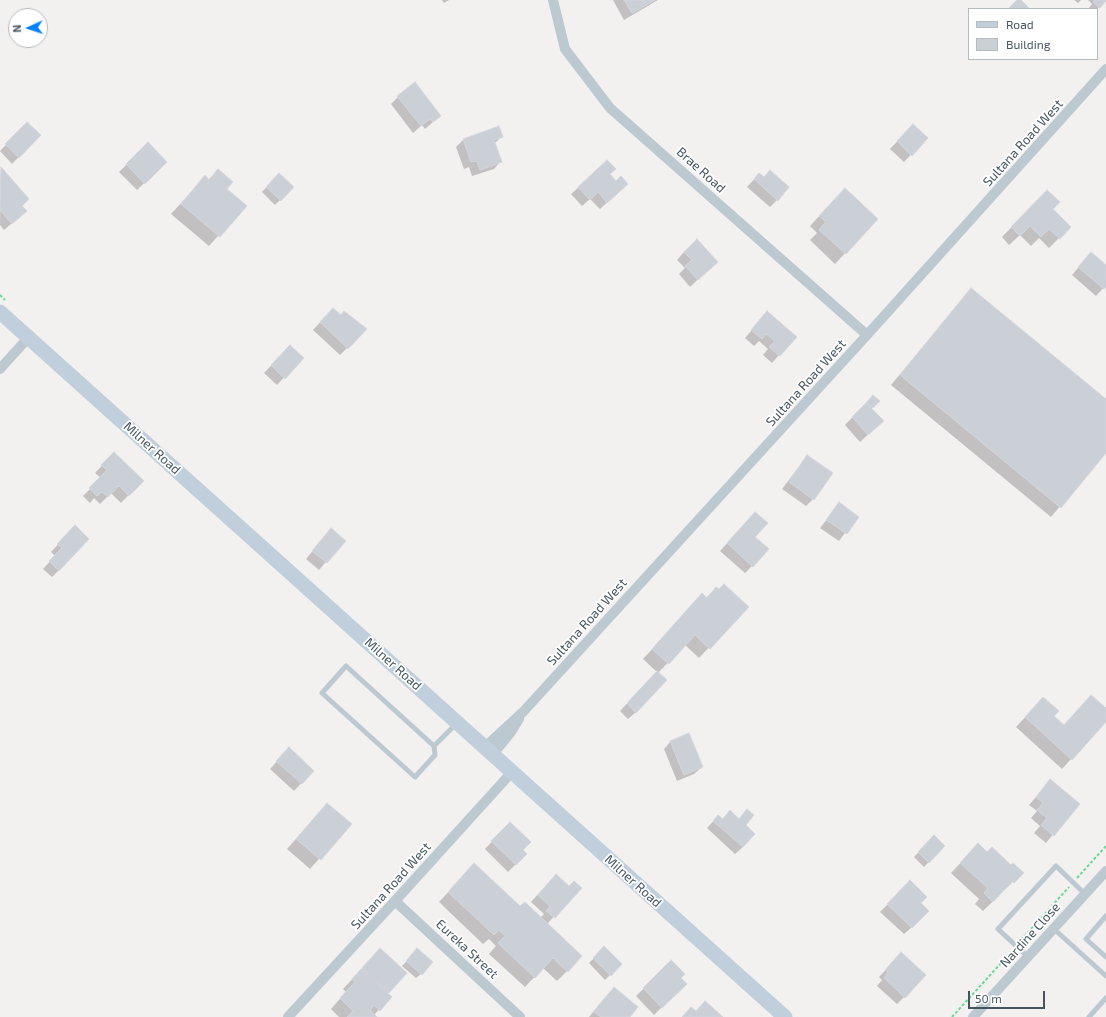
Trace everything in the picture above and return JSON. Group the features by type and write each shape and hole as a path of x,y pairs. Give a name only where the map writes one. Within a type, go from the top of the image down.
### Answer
{"street":[{"name":"Brae Road","path":"553,0 565,49 610,108 867,335"},
{"name":"Sultana Road West","path":"489,750 1106,70"},
{"name":"Milner Road","path":"0,312 785,1017"},
{"path":"0,369 28,338"},
{"name":"Sultana Road West","path":"288,1017 396,901 512,772"},
{"name":"Nardine Close","path":"973,1017 1106,871"},
{"name":"Eureka Street","path":"396,901 520,1017"}],"lane":[{"path":"346,666 434,746 435,755 415,777 322,693 346,666"},
{"path":"434,746 458,722"},
{"path":"1028,957 998,929 1056,866 1085,894"},
{"path":"1106,916 1086,939 1106,957"},
{"path":"1054,929 1106,976"},
{"path":"1089,1017 1106,998"}],"path":[{"path":"952,1017 1106,846"}],"building":[{"path":"624,0 655,0 632,13"},
{"path":"1017,0 1021,0 1029,8 1009,8"},
{"path":"1095,0 1106,1 1100,8 1093,2"},
{"path":"415,82 441,116 433,122 430,119 421,126 397,96"},
{"path":"27,122 41,135 19,158 5,144"},
{"path":"913,124 928,138 912,156 897,141"},
{"path":"499,126 503,137 494,140 502,162 480,170 477,161 471,162 463,139"},
{"path":"148,142 167,162 145,184 126,164"},
{"path":"607,160 616,169 610,174 616,181 621,176 628,184 607,203 598,192 590,200 578,187"},
{"path":"1,167 29,199 22,206 27,211 12,224 0,210"},
{"path":"218,169 233,182 227,189 247,206 220,237 181,204 205,175 209,180"},
{"path":"770,170 789,187 778,201 754,179 759,173 764,177"},
{"path":"279,173 294,187 281,201 266,187"},
{"path":"845,188 878,219 846,254 819,230 826,222 819,216"},
{"path":"1047,190 1060,202 1053,209 1071,227 1060,239 1049,229 1041,237 1030,226 1020,236 1011,227"},
{"path":"697,239 718,262 698,280 685,266 692,260 684,252"},
{"path":"1091,252 1106,265 1106,287 1104,289 1078,267"},
{"path":"971,288 1106,399 1106,453 1061,508 900,375"},
{"path":"333,308 341,315 344,311 367,329 348,349 320,322"},
{"path":"767,311 797,337 780,356 769,347 775,341 766,334 762,339 751,330"},
{"path":"290,345 304,358 285,379 271,365"},
{"path":"873,395 880,401 873,408 866,403"},
{"path":"866,403 884,421 868,435 852,417"},
{"path":"114,452 144,481 129,496 119,486 108,497 102,492 97,496 89,488 107,470 101,465"},
{"path":"807,455 833,473 814,500 789,482"},
{"path":"839,502 859,517 847,534 826,520"},
{"path":"755,512 768,523 755,537 769,549 753,567 727,543"},
{"path":"75,525 89,539 59,571 49,561 62,548 57,544"},
{"path":"331,528 346,541 327,563 312,551"},
{"path":"724,584 749,607 710,649 695,635 669,664 652,649 702,593 707,598 716,587 719,589"},
{"path":"657,671 667,680 636,713 627,703"},
{"path":"1091,695 1106,708 1106,722 1072,760 1025,717 1043,697 1059,711 1054,716 1064,725"},
{"path":"689,733 703,767 684,775 670,741"},
{"path":"289,747 314,771 302,784 276,761"},
{"path":"1050,779 1080,804 1054,836 1041,825 1047,818 1037,810 1043,803 1036,797"},
{"path":"327,803 352,824 321,860 296,839"},
{"path":"747,809 754,815 746,825 755,834 743,847 713,821 718,815 723,819 730,810 739,819"},
{"path":"510,822 531,842 523,850 527,854 516,865 491,841"},
{"path":"934,835 945,846 929,863 918,852"},
{"path":"978,843 987,852 992,847 1011,865 1013,863 1024,873 1014,883 1012,881 993,902 984,893 988,888 960,863"},
{"path":"474,863 520,906 525,902 582,956 568,972 553,958 535,978 498,943 505,936 499,930 494,935 448,892"},
{"path":"556,874 569,886 574,881 582,888 555,918 546,911 550,906 538,895"},
{"path":"910,880 927,897 921,903 929,911 912,928 887,904"},
{"path":"604,946 622,964 611,976 593,958"},
{"path":"380,948 407,973 389,993 362,968"},
{"path":"417,948 433,962 422,975 406,961"},
{"path":"901,952 926,975 905,998 884,978 888,972 885,970"},
{"path":"671,960 685,974 681,978 687,984 662,1008 643,988"},
{"path":"361,969 392,997 380,1011 374,1005 370,1010 377,1017 347,1017 353,1011 340,998 355,982 352,979"},
{"path":"614,987 638,1007 630,1017 601,1017 594,1012"},
{"path":"705,1001 723,1017 682,1017 691,1007 696,1011"}]}
